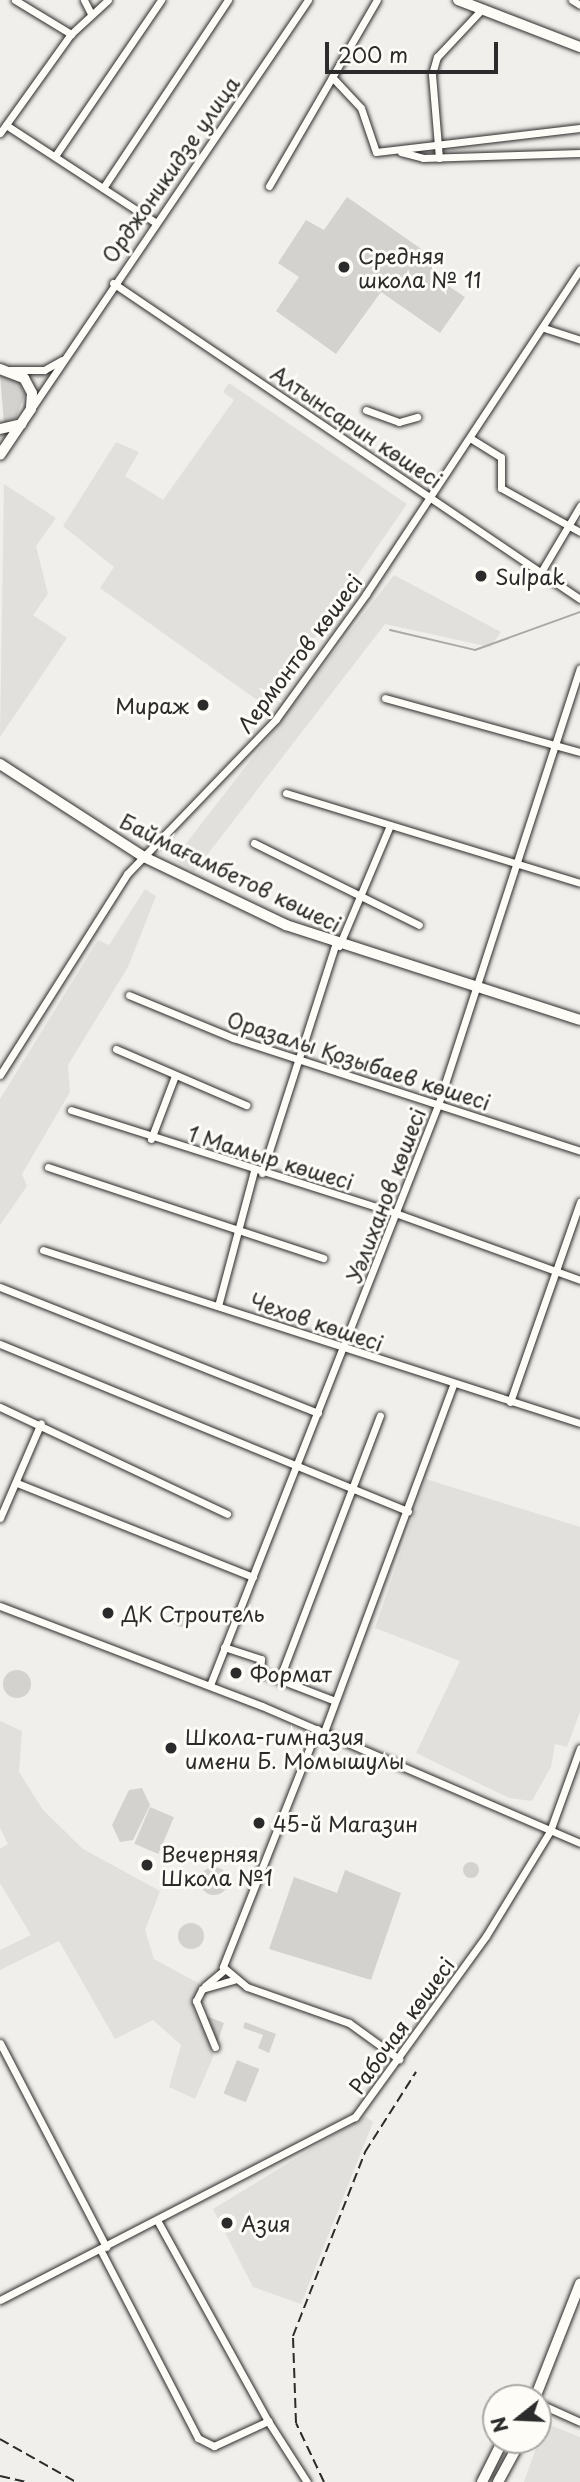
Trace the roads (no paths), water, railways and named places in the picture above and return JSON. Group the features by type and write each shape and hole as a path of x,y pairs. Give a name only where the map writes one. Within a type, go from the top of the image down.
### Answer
{"main road":[{"path":"458,0 580,47"},
{"path":"0,456 31,409 24,378 5,369"},
{"path":"0,429 21,424"},
{"name":"Баймағамбетов көшесі","path":"0,764 142,856 337,946 580,1020"},
{"path":"541,2384 580,2284"},
{"path":"482,2482 496,2454"},
{"path":"498,2482 513,2454"}],"street":[{"path":"15,0 71,34"},
{"path":"84,0 91,14"},
{"path":"0,133 71,34 108,0"},
{"path":"55,156 161,0"},
{"path":"103,188 228,0"},
{"name":"Орджоникидзе улица","path":"31,409 113,283 308,0"},
{"path":"269,186 377,0"},
{"path":"572,0 580,5"},
{"path":"439,158 432,74 437,57 482,9"},
{"path":"332,77 361,108 369,146 439,158 580,153"},
{"path":"6,125 155,222"},
{"path":"401,152 438,141 580,128"},
{"name":"Лермонтов көшесі","path":"0,1075 142,856 276,719 431,498 580,269"},
{"name":"Алтынсарин көшесі","path":"113,283 580,599"},
{"path":"544,328 580,340"},
{"path":"5,369 44,370 63,359"},
{"path":"366,410 399,422 417,416"},
{"path":"470,438 501,457 501,488 580,533"},
{"path":"541,572 580,506"},
{"name":"Уәлиханов көшесі","path":"210,1685 345,1349 438,1105 580,668"},
{"path":"386,698 580,752"},
{"path":"286,793 580,883"},
{"path":"218,1306 258,1172 337,946 390,825"},
{"path":"254,843 419,925"},
{"name":"Оразалы Қозыбаев көшесі","path":"129,995 299,1059 580,1151"},
{"path":"116,1049 174,1078 246,1105"},
{"path":"150,1139 174,1078"},
{"name":"1 Мамыр көшесі","path":"71,1110 150,1139 398,1214 580,1280"},
{"path":"48,1167 323,1258"},
{"path":"510,1402 580,1202"},
{"name":"Чехов көшесі","path":"43,1250 453,1386 580,1423"},
{"path":"0,1287 318,1413"},
{"path":"0,1344 295,1470 408,1511"},
{"path":"215,2047 196,2001 202,1989 224,1970 321,1730 335,1702 453,1386"},
{"path":"0,1407 41,1423 227,1514"},
{"path":"279,1679 380,1416"},
{"path":"0,1518 17,1483 15,1473 41,1423"},
{"path":"17,1483 253,1577"},
{"path":"0,1606 321,1730 580,1843"},
{"path":"224,1647 261,1659 258,1670 335,1702"},
{"name":"Рабочая көшесі","path":"0,2300 338,2129 372,2098 550,1831 580,1748"},
{"path":"224,1970 234,1980 349,2023 399,2059"},
{"path":"202,1989 234,1980"},
{"path":"0,2043 198,2438 214,2446 268,2421"},
{"path":"157,2220 268,2421 307,2482"},
{"path":"552,2409 580,2422"}],"waterway":[{"path":"390,630 475,650 580,612"}],"railway":[{"path":"324,2482 296,2423 293,2336 365,2152 416,2072"},
{"path":"0,2439 76,2482"},
{"path":"0,2476 27,2482"}],"place":[{"name":"Средняя школа № 11","path":"344,267"},
{"name":"Sulpak","path":"481,576"},
{"name":"Мираж","path":"203,705"},
{"name":"ДК Строитель","path":"108,1613"},
{"name":"Формат","path":"236,1673"},
{"name":"Школа-гимназия имени Б. Момышулы","path":"171,1748"},
{"name":"45-й Магазин","path":"259,1823"},
{"name":"Вечерняя Школа №1","path":"147,1865"},
{"name":"Азия","path":"227,2223"}]}
